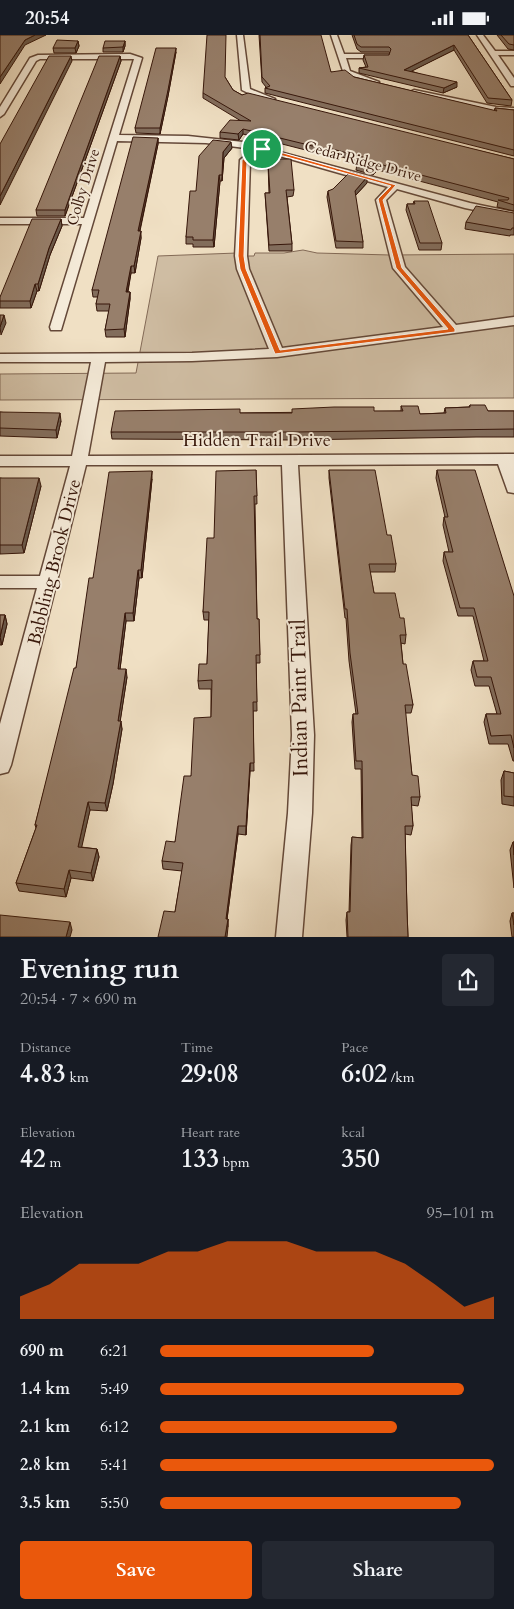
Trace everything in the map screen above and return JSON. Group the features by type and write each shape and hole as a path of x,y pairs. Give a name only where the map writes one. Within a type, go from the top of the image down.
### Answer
{"street":[{"path":"240,35 246,90 262,98 282,103"},
{"path":"334,35 347,72 362,80 386,86"},
{"path":"480,35 514,84"},
{"path":"492,53 514,53"},
{"path":"341,56 386,55"},
{"name":"Colby Drive","path":"0,114 33,60 38,57 136,56 138,60 56,327"},
{"path":"404,90 496,110 514,111"},
{"name":"Cedar Ridge Drive","path":"114,138 207,139 262,149 492,212 514,215"},
{"path":"262,149 245,160 241,256 243,269 277,353"},
{"path":"394,186 380,199 399,268 453,330"},
{"path":"0,221 88,221"},
{"path":"0,358 192,357 277,353 514,321"},
{"name":"Babbling Brook Drive","path":"1,757 49,582 79,461 99,358"},
{"path":"509,459 514,488"},
{"name":"Hidden Trail Drive","path":"0,461 509,459"},
{"name":"Indian Paint Trail","path":"289,937 300,813 303,735 290,460"},
{"path":"0,582 49,582"}],"shaded area":[{"path":"303,250 317,253 390,255 514,254 514,398 0,400 0,374 136,373 158,256 237,253 237,256 254,256 255,253 284,253"}],"building":[{"path":"0,35 35,35 25,40 0,77"},
{"path":"207,35 226,35 225,77 233,90 242,95 248,93 514,159 514,205 498,200 508,200 509,198 379,164 374,169 357,164 363,157 332,149 329,150 243,129 238,134 220,132 230,120 251,121 203,93"},
{"path":"260,35 321,35 331,72 345,70 354,77 497,111 495,108 514,110 514,150 265,88 270,86 262,77"},
{"path":"354,35 468,35 512,100 488,98 454,45 404,70 457,82 444,88 359,68 368,67 364,55 389,55 391,49 389,47 361,47 357,44"},
{"path":"501,35 514,35 514,45 509,44"},
{"path":"57,40 78,41 75,48 53,48"},
{"path":"105,41 125,41 123,47 103,48"},
{"path":"156,48 176,48 160,128 135,128"},
{"path":"49,56 71,56 0,196 0,144"},
{"path":"99,56 120,56 65,210 36,210"},
{"path":"133,137 158,138 138,231 141,231 134,266 131,266 126,292 130,292 124,329 105,330 110,304 96,304 99,290 92,290"},
{"path":"213,140 231,142 223,152 222,175 219,175 213,240 193,240 193,237 186,237 190,191 196,191 199,156"},
{"path":"275,159 291,159 294,190 286,190 292,244 269,245 265,193 270,193 268,163 275,162"},
{"path":"350,172 367,177 355,191 363,242 336,241 328,191 333,189"},
{"path":"414,201 428,201 442,243 420,243 407,204 415,204"},
{"path":"476,206 514,213 514,228 511,230 466,222"},
{"path":"32,219 61,219 49,248 38,284 35,284 30,301 0,301 0,297"},
{"path":"0,315 4,315 0,327"},
{"path":"470,405 485,405 488,411 514,411 514,429 111,432 115,411 240,409 240,413 292,413 292,409 334,407 374,407 374,411 403,411 401,406 418,406 420,414 446,413 445,408 470,407"},
{"path":"0,412 60,413 56,430 0,428"},
{"path":"256,470 257,496 254,496 257,619 259,619 260,655 256,655 257,702 253,702 254,763 250,763 246,826 238,826 225,937 158,937 164,911 175,912 183,863 162,861 166,841 175,842 184,776 191,776 194,718 211,717 212,680 198,681 199,664 207,664 209,612 203,612 207,538 214,538 216,471"},
{"path":"329,470 375,470 387,535 391,535 396,564 369,564 374,593 395,593 400,618 404,618 406,635 400,635 403,664 406,664 413,705 405,705 412,775 418,776 420,797 411,797 413,826 405,826 408,937 348,937 347,912 350,912 352,837 363,838 362,761 356,761 353,714 358,714"},
{"path":"437,470 475,470 514,596 514,748 511,735 491,736 486,714 501,714 491,677 477,677 473,661 488,661 474,608 460,608 444,552 453,552 444,517 448,517"},
{"path":"152,471 141,570 138,570 133,613 125,613 118,669 126,669 118,721 121,721 111,775 105,803 88,802 78,847 97,849 91,873 69,870 64,889 16,883 37,825 35,825 74,668 76,668 89,578 93,578 109,472"},
{"path":"0,478 39,478 22,545 0,545"},
{"path":"0,615 5,615 0,637"},
{"path":"504,771 514,773 514,797 504,796"},
{"path":"0,915 70,922 66,937 0,937"}],"route":[{"path":"262,149 394,186 380,199 399,268 453,330 277,353 243,269 241,256 241,214 245,160 250,154 262,149"}]}
